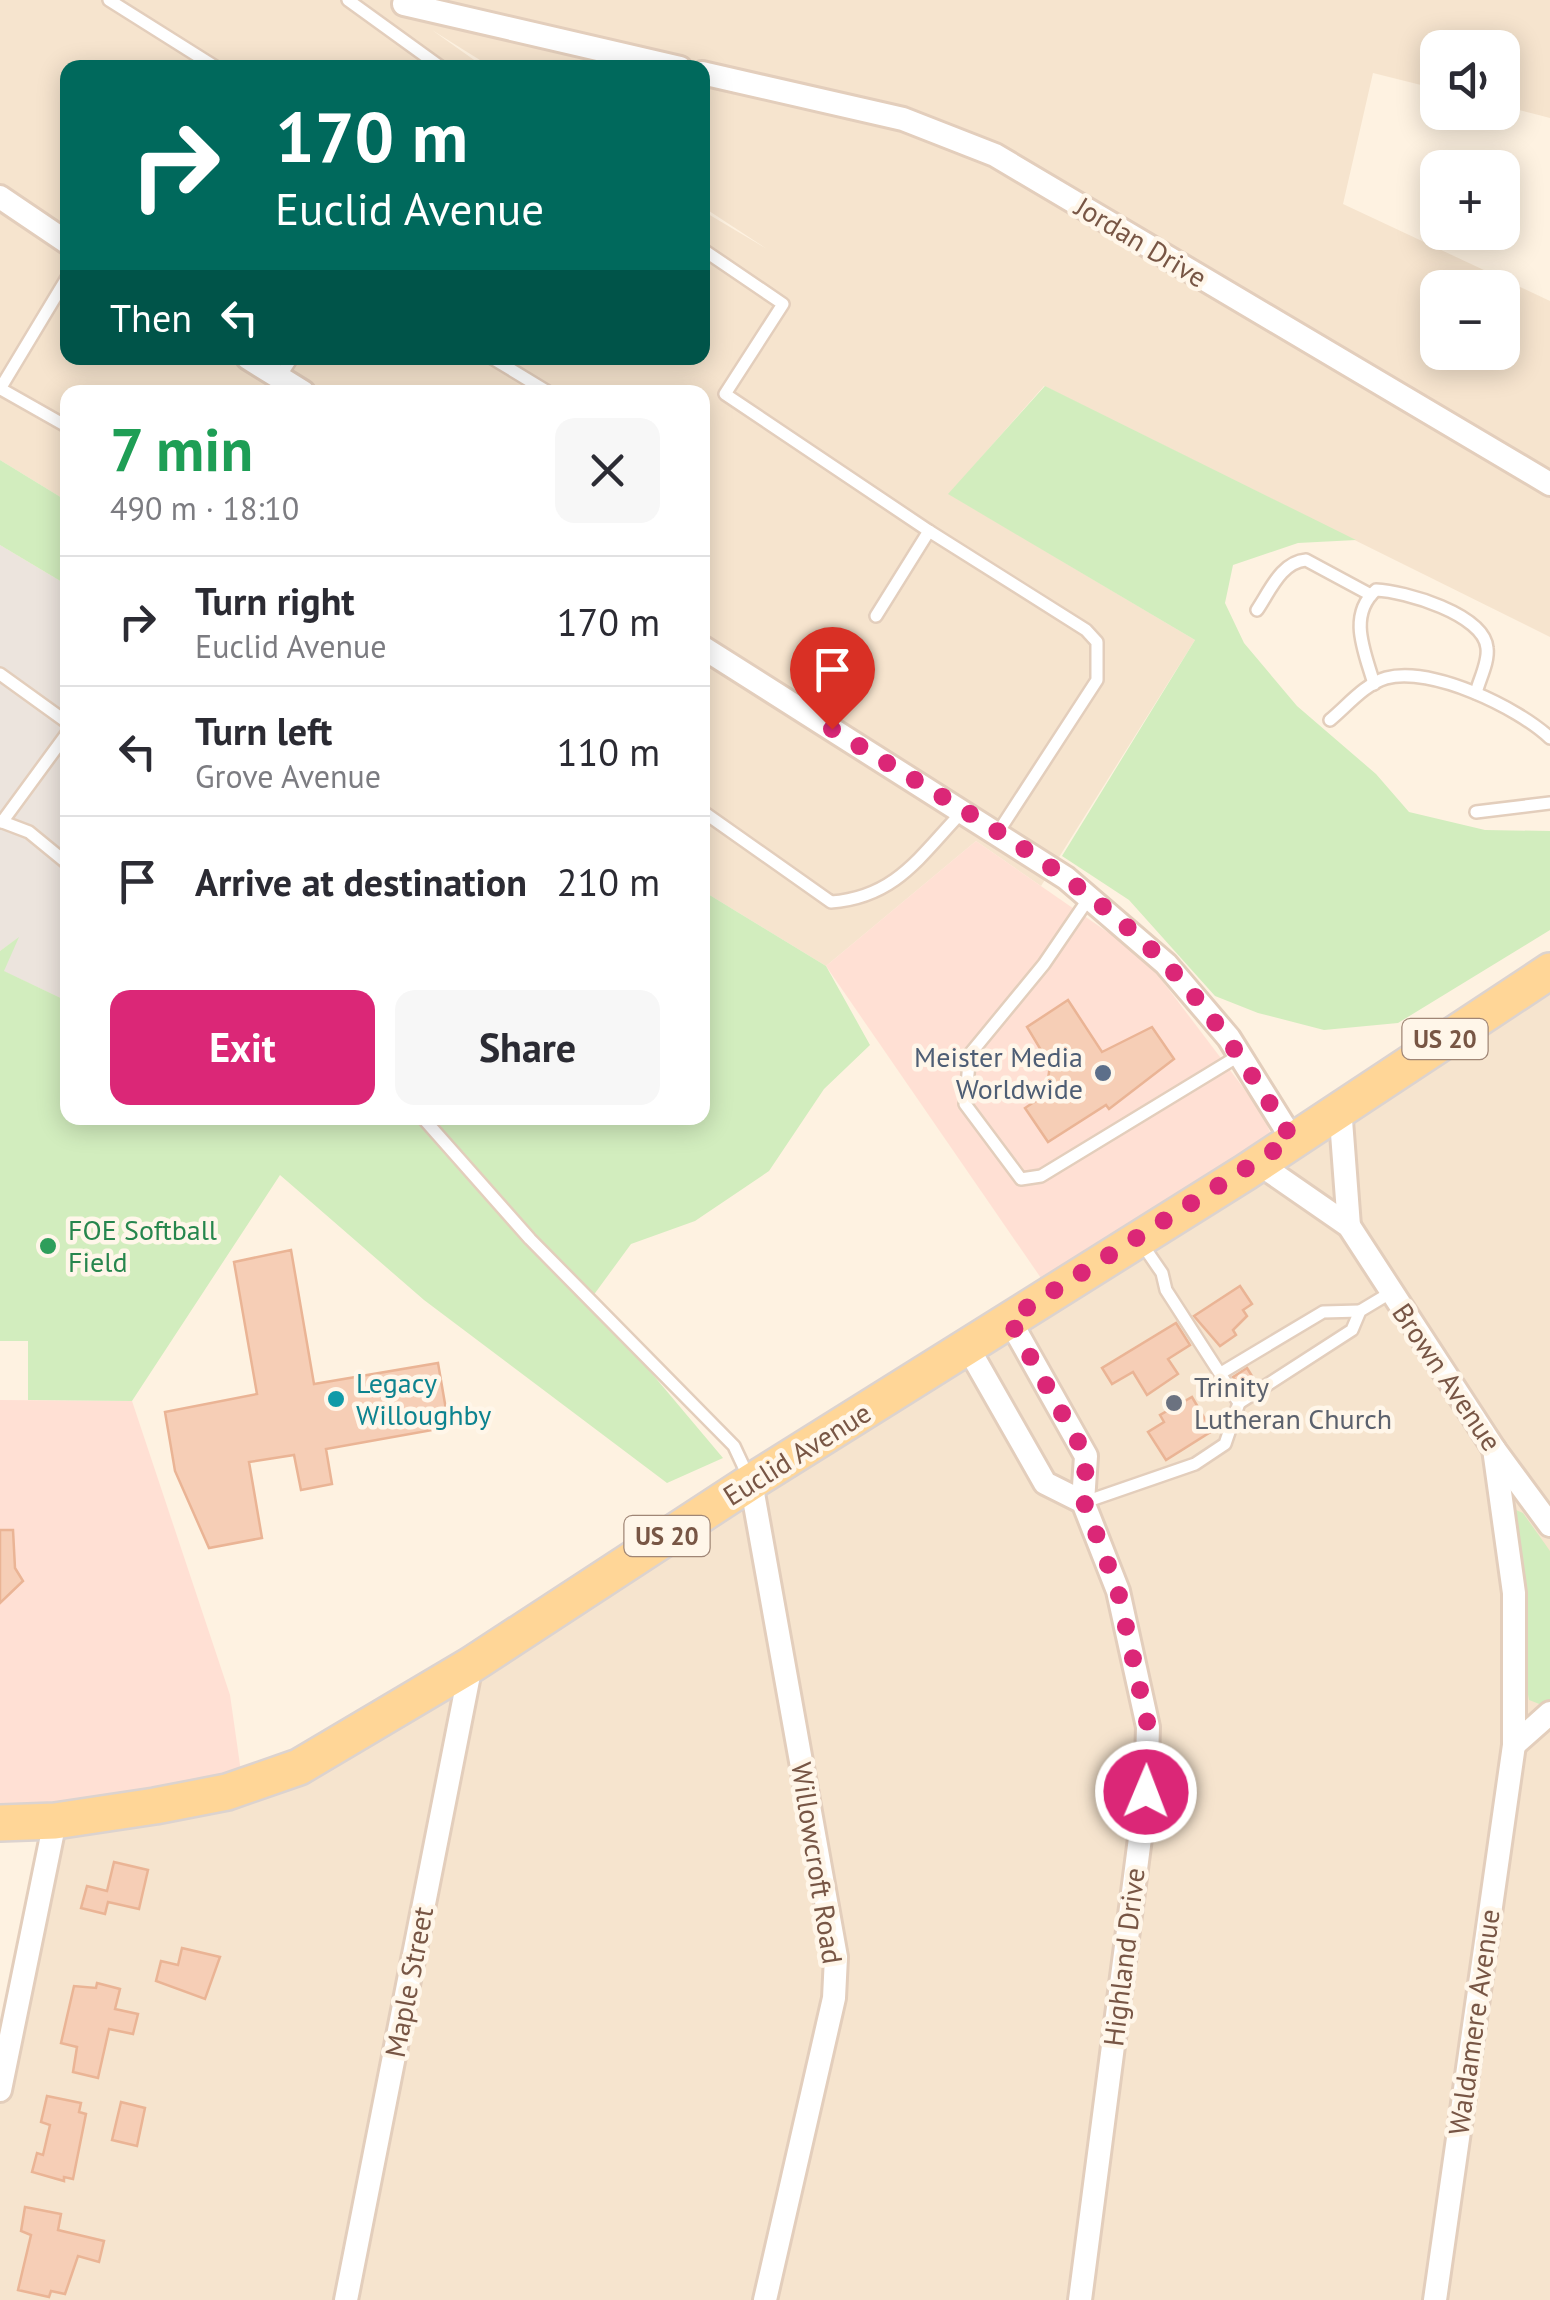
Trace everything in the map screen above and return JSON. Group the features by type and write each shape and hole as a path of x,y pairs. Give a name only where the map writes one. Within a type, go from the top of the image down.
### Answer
{"main road":[{"name":"Euclid Avenue","path":"0,1823 55,1820 227,1792 299,1767 472,1665 751,1482 1258,1163 1550,972"}],"street":[{"path":"404,4 646,60"},
{"name":"Jordan Drive","path":"710,75 903,119 995,155 1550,484"},
{"path":"0,198 60,238"},
{"path":"710,652 997,834 1089,898 1166,964 1240,1055 1292,1139"},
{"name":"Brown Avenue","path":"1340,1107 1348,1226"},
{"name":"Brown Avenue","path":"1258,1163 1348,1226 1494,1449 1550,1525"},
{"name":"Highland Drive","path":"1009,1319 1086,1456 1084,1502 1118,1591 1148,1726 1146,1792 1080,2300"},
{"path":"967,1346 1046,1483 1084,1502"},
{"name":"Waldamere Avenue","path":"1434,2300 1514,1744 1514,1593 1494,1449"},
{"name":"Willowcroft Road","path":"751,1482 836,1958 834,1998 765,2300"},
{"name":"Maple Street","path":"346,2300 472,1665"},
{"path":"1514,1744 1550,1713"},
{"path":"0,2090 55,1820"}],"lane":[{"path":"109,0 200,60"},
{"path":"348,0 431,60"},
{"path":"710,254 783,304 726,394 929,531 1086,630 1100,654 1097,680 997,834"},
{"path":"60,289 0,389 60,423"},
{"path":"504,365 536,385"},
{"path":"876,616 929,531"},
{"path":"1257,610 1288,565 1297,561 1306,560 1371,594"},
{"path":"1374,684 1358,620 1376,590 1401,591 1468,620 1481,631 1487,648 1476,693"},
{"path":"0,674 60,717"},
{"path":"1330,720 1374,684 1387,678 1414,677 1476,693 1550,738"},
{"path":"60,743 1,821 29,832 60,857"},
{"path":"1476,812 1550,803"},
{"path":"710,816 831,902 864,899 900,876 962,812"},
{"path":"1089,898 1044,964 970,1054 965,1104 1021,1179 1042,1176 1240,1055"},
{"path":"429,1125 530,1239 734,1446 751,1482"},
{"path":"1138,1238 1162,1273 1166,1290 1238,1403"},
{"path":"1221,1373 1323,1312 1360,1311 1390,1293"},
{"path":"1084,1502 1195,1464 1225,1444 1238,1403 1352,1330 1360,1311"}],"shaded area":[{"path":"0,0 1550,0 1550,118 1520,110 1520,30 1420,30 1420,85 1373,73 1343,204 1420,240 1420,250 1441,250 1484,270 1420,270 1420,370 1520,370 1520,287 1550,301 1550,637 1044,386 949,494 1195,640 1041,886 976,841 826,966 710,895 710,385 60,385 60,497 0,460"},
{"path":"0,545 60,581 60,998 3,971 17,939 0,951"},
{"path":"976,841 1145,958 1261,1111 1273,1139 1043,1281 826,966"},
{"path":"1550,977 1550,2300 0,2300 0,2056 59,1826 227,1795"},
{"path":"0,1400 132,1401 230,1695 242,1779 0,1814"}],"green space":[{"path":"1045,386 1356,540 1298,543 1233,565 1225,603 1244,643 1297,706 1376,774 1409,812 1485,830 1550,831 1550,930 1398,1023 1324,1030 1258,1013 1215,996 1129,900 1062,856 1195,640 948,494"},
{"path":"0,460 60,497 60,581 0,545"},
{"path":"710,895 826,966 870,1045 824,1089 769,1171 695,1221 631,1244 590,1300 723,1458 667,1483 424,1300 280,1175 132,1401 28,1400 28,1341 0,1341 0,951 19,937 4,971 60,998 60,1125 710,1125"},
{"path":"1516,1510 1523,1513 1550,1551 1550,1702 1542,1705 1529,1700 1527,1689 1528,1609 1514,1527"}],"building":[{"name":"Meister Media Worldwide","path":"1068,1000 1102,1052 1152,1027 1174,1059 1109,1109 1106,1105 1048,1142 1025,1108 1046,1094 1050,1065 1027,1027"},
{"name":"Legacy Willoughby","path":"291,1250 314,1384 438,1363 449,1427 326,1449 332,1484 301,1490 294,1455 249,1462 262,1538 209,1548 175,1471 165,1412 257,1394 234,1262"},
{"path":"1240,1286 1252,1304 1243,1310 1247,1316 1233,1330 1236,1335 1220,1346 1194,1316"},
{"path":"1176,1323 1190,1345 1168,1359 1178,1374 1147,1395 1133,1372 1112,1384 1102,1368"},
{"path":"1247,1368 1255,1381 1242,1390 1233,1377"},
{"path":"1192,1397 1212,1431 1166,1460 1148,1432 1164,1422 1160,1415"},
{"path":"0,1530 13,1530 15,1568 23,1581 0,1603"},
{"path":"114,1862 148,1870 139,1909 108,1902 105,1914 81,1908 87,1886 107,1891"},
{"path":"182,1948 220,1957 205,1999 156,1981 161,1961 178,1965"},
{"path":"97,1983 120,1989 115,2009 138,2014 133,2034 109,2029 98,2078 73,2072 77,2047 61,2043 74,1986 96,1988"},
{"path":"47,2096 81,2103 79,2112 86,2114 73,2179 64,2177 64,2181 32,2172 37,2153 43,2155 50,2125 41,2122"},
{"path":"121,2102 145,2108 137,2146 112,2140"},
{"path":"25,2207 61,2214 58,2230 104,2241 99,2262 78,2256 65,2294 51,2291 49,2297 18,2290 31,2235 21,2231"}],"place":[{"name":"Meister Media Worldwide","path":"1103,1073"},
{"name":"FOE Softball Field","path":"48,1246"},
{"name":"Legacy Willoughby","path":"336,1399"},
{"name":"Trinity Lutheran Church","path":"1174,1403"}],"route":[{"path":"832,729 1066,878 1166,964 1230,1038 1292,1139 1246,1172 1009,1319 1086,1456 1084,1502 1118,1591 1148,1726 1146,1792"}]}
